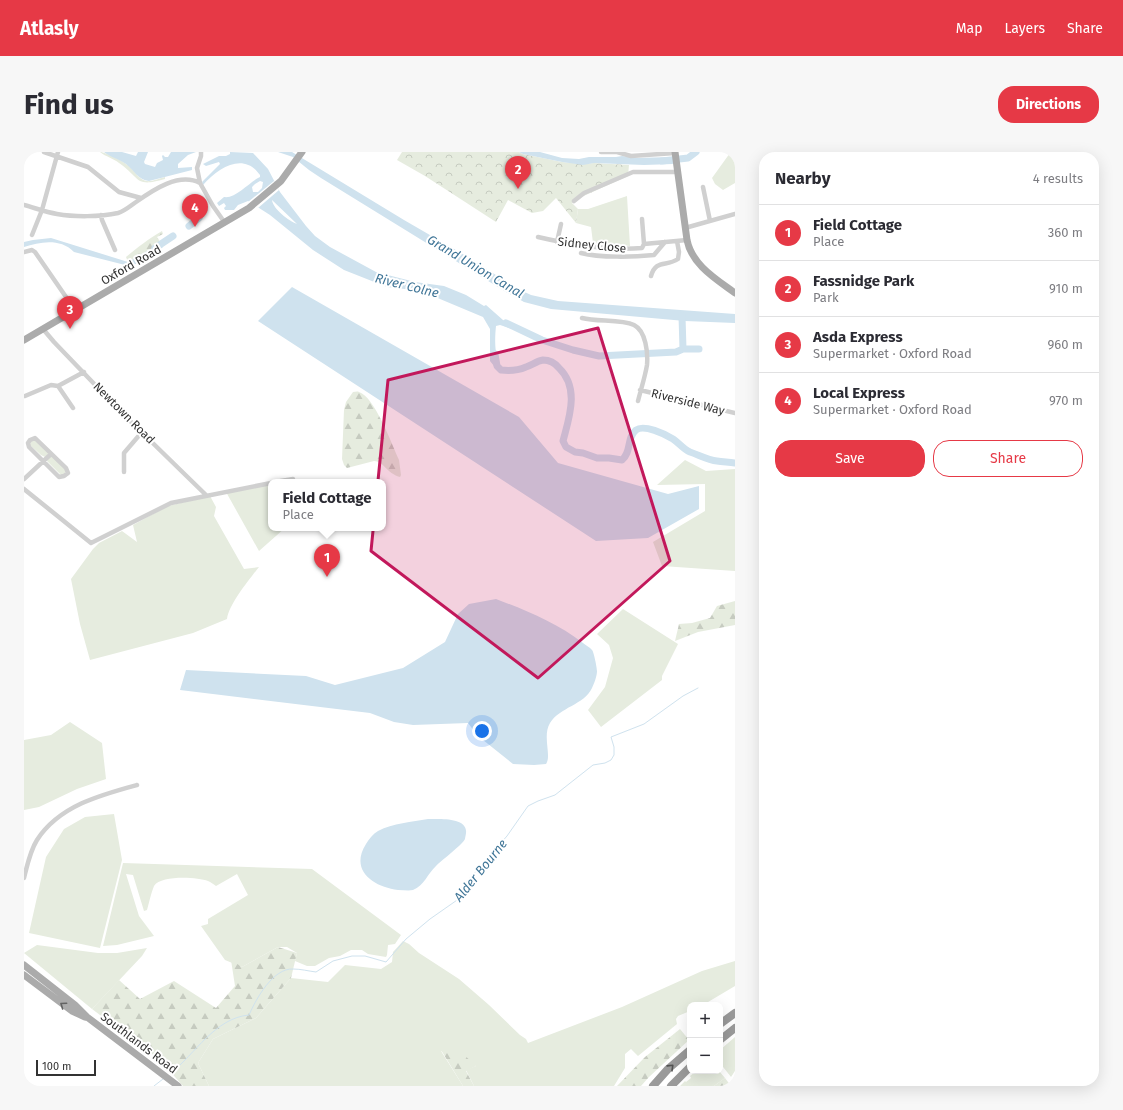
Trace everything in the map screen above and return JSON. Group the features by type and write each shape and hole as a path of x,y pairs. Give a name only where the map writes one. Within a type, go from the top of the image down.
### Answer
{"highway":[{"path":"723,1022 735,1013"},
{"path":"722,1038 735,1028"},
{"path":"653,1086 668,1069 687,1053"},
{"path":"671,1086 687,1071"}],"main road":[{"name":"Oxford Road","path":"24,340 249,208 277,185 291,169 302,152"},
{"path":"675,154 690,253 698,263 735,293"},
{"path":"24,965 75,1005 87,1018"},
{"path":"24,975 50,996 72,1011 87,1018"},
{"name":"Southlands Road","path":"87,1018 178,1086"}],"street":[{"path":"44,152 57,154 88,167 122,194 141,198"},
{"path":"201,152 198,168 200,183 225,223"},
{"path":"601,152 617,152 631,156 675,154"},
{"path":"32,235 42,210 57,154"},
{"path":"574,201 584,193 633,172 677,169"},
{"path":"24,205 60,215 101,215 121,212 162,186 177,180 200,183"},
{"path":"703,187 710,221"},
{"path":"685,228 735,214"},
{"path":"101,215 115,250"},
{"path":"642,219 644,244 687,240"},
{"path":"557,242 561,224"},
{"name":"Sidney Close","path":"538,237 557,242 590,247 626,249 642,248 644,244"},
{"path":"651,276 653,268 657,265 673,262 678,259 679,252 677,241"},
{"path":"581,253 604,256 646,256 658,252 665,242"},
{"path":"24,252 32,250 35,252 75,310"},
{"name":"Riverside Way","path":"582,318 634,325 641,331 644,336 647,364 638,401"},
{"name":"Newtown Road","path":"43,329 142,432 206,495"},
{"path":"26,396 51,385 58,386 84,372"},
{"path":"58,386 73,408"},
{"name":"Riverside Way","path":"640,390 735,413"},
{"path":"124,472 124,453 142,432"},
{"path":"35,438 66,468 68,473 59,477 44,461 29,447 28,443 30,440 35,438"},
{"path":"24,479 51,454"},
{"path":"24,489 91,544 171,502 268,484"},
{"path":"24,878 36,841 53,821 75,806 114,791 137,785"}],"highlighted area":[{"path":"598,328 670,561 538,678 371,551 388,380"}],"green space":[{"path":"100,152 111,155 124,163 139,177 146,181 165,177 165,179 155,182 143,182 117,161"},
{"path":"402,152 519,152 562,162 629,165 628,176 577,199 572,203 578,209 576,223 556,198 543,211 532,213 508,200 496,222 425,176 397,160"},
{"path":"730,153 735,161 735,183 723,190 715,184 712,178"},
{"path":"627,196 630,246 593,243 591,227 576,223 578,209 588,209"},
{"path":"162,231 163,234 157,237 161,243 128,262 126,257 147,240"},
{"path":"353,392 358,392 365,396 377,412 399,460 400,477 392,473 381,463 374,461 347,468 344,465 342,459 344,410 346,402"},
{"path":"33,438 49,453 45,457 30,445 31,439"},
{"path":"51,454 67,471 63,475 61,475 47,461 46,459"},
{"path":"685,460 706,471 735,469 735,571 662,566 653,542 705,511 705,484 657,485"},
{"path":"268,484 268,531 282,531 259,551 226,492"},
{"path":"210,496 216,507 214,516 244,569 259,567 235,599 227,619 193,633 90,660 80,624 71,579 99,543 122,531 137,542 133,525 168,506"},
{"path":"735,601 735,625 698,632 675,641 679,624 692,623 710,618 717,606"},
{"path":"623,609 678,644 662,676 662,680 601,727 588,710 605,687 613,658 609,645 597,634"},
{"path":"70,722 102,743 106,779 77,789 39,807 24,810 24,740 51,735"},
{"path":"114,814 122,860 100,948 29,933 46,857 64,829 85,817"},
{"path":"123,863 312,869 401,935 395,944 388,945 386,957 368,954 362,950 351,950 340,956 329,958 315,966 307,966 295,961 297,953 287,947 278,947 242,967 225,960 201,926 208,924 208,919 248,895 237,874 216,886 211,882 196,879 180,878 158,882 154,886 147,910 144,911 133,875 126,874 139,916 154,936 117,945 103,946"},
{"path":"403,941 409,944 419,953 459,979 526,1039 528,1043 622,1007 702,971 735,961 735,986 708,1002 687,1002 687,1012 678,1016 676,1019 677,1024 638,1056 631,1049 625,1054 625,1068 614,1086 474,1086 466,1070 476,1066 441,1051 463,1086 209,1086 198,1063 213,1039 256,1018 291,978 328,982 345,965 381,969 392,962 393,952"},
{"path":"37,945 98,953 117,953 147,948 142,956 92,1009 24,953"},
{"path":"278,947 297,953 291,978 256,1018 213,1039 198,1063 209,1086 183,1086 160,1060 92,1009 119,980 140,999 174,981 216,1008 235,986 231,960 242,967"},
{"path":"680,1029 687,1038 687,1042 641,1086 617,1086 645,1057"},
{"path":"735,1037 735,1071 731,1077 723,1067 723,1047"},
{"path":"441,1050 460,1051 476,1066 466,1071 474,1086 463,1086"},
{"path":"692,1074 722,1074 725,1078 714,1086 680,1086 691,1078 690,1076"},
{"path":"725,1078 731,1086 714,1086"}],"water":[{"path":"104,152 122,152 136,156 138,152 148,152 144,162 145,164 155,167 157,163 163,160 163,155 168,157 171,152 196,152 188,155 178,164 178,168 192,167 192,170 149,181 142,179 126,164"},
{"path":"230,152 253,153 268,169 280,192 306,226 315,236 330,247 376,272 415,282 444,286 466,295 484,306 486,305 503,320 515,325 512,329 500,325 496,326 495,339 497,357 499,361 494,366 490,361 490,329 483,317 423,291 387,287 344,270 313,250 270,215 248,201 238,205 234,210 225,210 224,208 226,206 224,203 219,206 217,203 224,197 229,197 238,193 260,177 254,168 247,164 239,163 224,168 209,178 203,185 202,182 220,164 219,162 206,166 203,164 219,156 226,156 230,154","holes":["260,181 263,182 262,188 258,192 253,192 252,187","272,200 297,224 282,214 275,207"]},
{"name":"Grand Union Canal","path":"278,152 292,152 473,260 514,287 531,295 558,301 735,314 735,323 685,321 551,309 524,302 321,178 293,157"},
{"path":"519,152 540,152 562,158 579,159 589,157 622,156 636,158 671,157 673,164 644,165 594,163 583,165 562,162"},
{"path":"51,238 128,262 161,243 163,247 151,256 129,266 74,252 63,245 56,243 50,242 24,247 24,242"},
{"path":"292,287 519,417 558,463 668,494 699,486 699,509 648,538 596,541 258,321"},
{"path":"496,599 529,612 563,629 590,648 594,654 597,671 592,688 588,694 560,713 550,723 547,734 548,760 546,764 513,764 478,736 468,723 413,725 394,722 370,713 180,690 186,670 306,676 335,685 403,668 445,642 458,614 469,604"},
{"path":"428,819 445,819 458,822 465,828 466,834 463,842 433,869 420,886 413,890 398,890 380,885 367,876 362,870 360,862 366,844 373,835 390,826"}],"pier":[{"path":"274,181 279,190 258,208 248,202"}],"waterway":[{"path":"662,161 688,158 696,152"},
{"name":"River Colne","path":"189,226 199,218"},
{"name":"River Colne","path":"155,248 173,236"},
{"path":"682,316 683,349"},
{"name":"River Colne","path":"506,323 542,340 573,350 599,356 676,352 683,349 699,349"},
{"name":"River Colne","path":"495,354 497,366 501,370 520,369 543,360 552,362 559,368 565,376 571,394 570,413 563,441 566,447 575,452 597,458 622,460 627,453 633,433 640,428 644,428 654,430 673,439 688,451 714,460 735,463"},
{"name":"Alder Bourne","path":"171,1073 216,1030 226,1023 249,1015 266,986 272,979 286,970 293,969 316,972 333,961 352,956 365,956 386,962 406,939 430,919 460,898 462,887 507,836 528,806 555,795 593,765 605,763 611,760 614,755 614,747 611,737 644,724 683,696 698,688"},
{"name":"Alder Bourne","path":"154,1086 163,1079"}],"place":[{"name":"Fassnidge Park","path":"518,189"},
{"name":"Local Express","path":"195,227"},
{"name":"Asda Express","path":"70,329"},
{"name":"Field Cottage","path":"327,577"}]}
